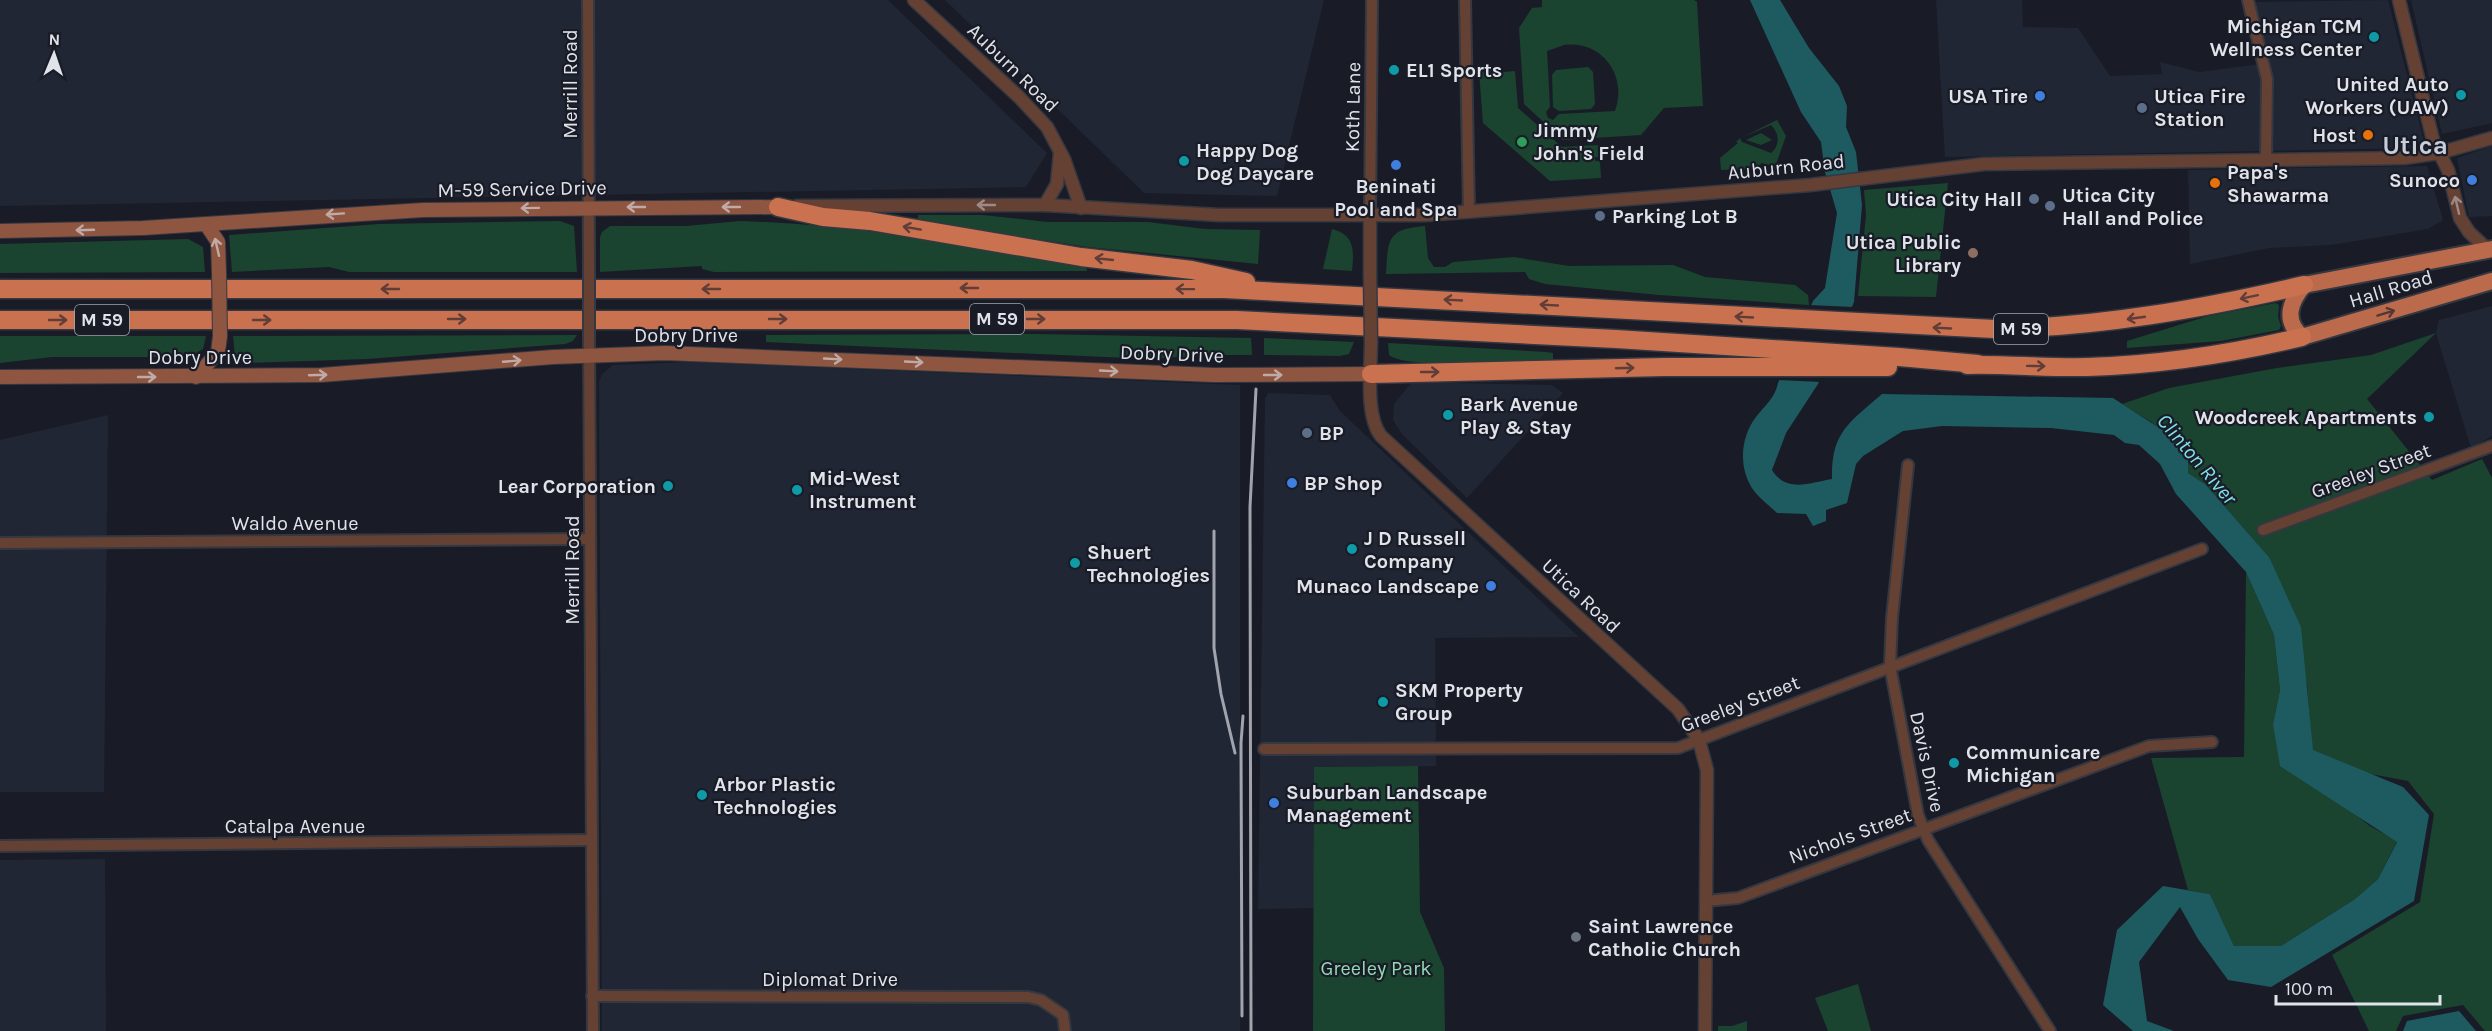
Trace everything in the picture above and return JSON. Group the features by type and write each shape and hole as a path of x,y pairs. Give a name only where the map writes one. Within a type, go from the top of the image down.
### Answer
{"highway":[{"path":"778,207 823,217 870,221 1081,257 1192,270 1286,291"},
{"name":"Hall Road","path":"2304,285 2490,250"},
{"name":"Hall Road","path":"2302,337 2492,281"},
{"path":"2302,337 2293,328 2289,312 2291,303 2304,285"},
{"name":"M 59","path":"0,289 1120,288 1286,291 1964,329 2058,327 2169,313 2304,285"},
{"name":"M 59","path":"0,320 1237,320 1414,327 1790,350 1830,361 2088,367 2209,356 2302,337"},
{"path":"1371,374 1694,366 1782,368 1830,361"}],"main road":[{"name":"M-59 Service Drive","path":"0,231 206,224 377,212 588,207 778,207"},
{"path":"196,376 218,352 220,336 218,242 206,224"},
{"name":"Dobry Drive","path":"0,377 356,373 589,356 693,353 1132,372 1371,374"}],"street":[{"name":"Merrill Road","path":"588,0 593,1031"},
{"name":"Auburn Road","path":"914,0 1036,114 1053,136 1081,208"},
{"name":"Koth Lane","path":"1370,216 1372,0"},
{"path":"1465,0 1469,211"},
{"path":"2248,0 2267,79 2266,160"},
{"path":"2399,0 2433,140 2448,170 2460,218 2469,232 2490,250"},
{"name":"Auburn Road","path":"1045,205 1219,216 1370,216 1469,211 1810,185 1955,166 2019,162 2404,158 2439,153 2492,138"},
{"path":"1045,205 1057,184 1060,152"},
{"name":"M-59 Service Drive","path":"778,207 1045,205"},
{"name":"Utica Road","path":"1370,216 1372,415 1376,430 1678,710 1699,740 1707,770 1705,1031"},
{"name":"Greeley Street","path":"2263,530 2492,446"},
{"name":"Davis Drive","path":"1908,465 1892,618 1890,666 1922,828 2050,1031"},
{"name":"Waldo Avenue","path":"0,543 590,539"},
{"name":"Greeley Street","path":"1264,749 1683,747 1890,666 2202,549"},
{"name":"Nichols Street","path":"1706,901 1738,898 1922,828 2155,744 2212,742"},
{"name":"Catalpa Avenue","path":"0,846 591,840"},
{"name":"Diplomat Drive","path":"592,996 1028,998 1041,1000 1063,1015 1065,1031"}],"shaded area":[{"path":"0,0 888,0 1047,153 1026,187 0,206"},
{"path":"945,0 1324,0 1277,196 1144,193"},
{"path":"1936,0 2022,0 2023,27 2078,28 2110,76 2162,74 2160,62 2199,72 2268,63 2252,2 2388,0 2425,145 2416,148 1945,157"},
{"path":"2411,0 2492,0 2492,123 2442,134"},
{"path":"2492,146 2492,216 2469,217 2457,158"},
{"path":"2427,166 2443,220 2428,229 2331,245 2269,248 2190,264 2188,170"},
{"path":"2492,306 2492,436 2471,448 2436,333 2439,320"},
{"path":"690,362 1240,385 1240,1031 602,1031 599,382 602,374 613,365"},
{"path":"1412,382 1552,385 1563,393 1467,498 1402,434 1393,420 1394,404"},
{"path":"1268,393 1330,395 1340,411 1579,637 1435,638 1436,766 1314,767 1314,908 1258,909 1265,399"},
{"path":"108,415 104,792 0,792 0,440"},
{"path":"105,859 106,1031 0,1031 0,860"}],"green space":[{"path":"1542,0 1694,0 1697,2 1703,106 1664,108 1641,135 1563,140 1524,104 1519,28 1532,8 1542,7","holes":["1564,45 1578,45 1600,54 1615,73 1618,85 1615,111 1559,114 1553,120 1548,118 1546,112 1550,107 1547,51"]},
{"path":"1588,67 1593,72 1595,104 1591,109 1559,111 1553,107 1552,75 1556,70"},
{"path":"1497,70 1498,76 1503,75 1503,72 1515,71 1518,108 1562,147 1598,145 1599,157 1595,157 1595,161 1600,161 1601,178 1550,181 1483,123 1479,72"},
{"path":"1777,120 1786,136 1775,167 1762,163 1754,169 1721,170 1720,158 1738,143 1736,142 1740,138 1742,142 1771,153 1778,139 1771,125 1743,137"},
{"path":"1761,133 1772,140 1761,145 1746,140"},
{"path":"1948,183 1936,297 1858,296 1866,215 1864,190"},
{"path":"918,215 983,215 1047,222 1148,222 1205,229 1260,230 1258,264 1088,247 918,221"},
{"path":"560,221 574,226 577,272 349,272 329,267 232,272 229,235 379,224"},
{"path":"740,221 871,231 914,237 1086,265 1087,271 714,272 702,269 702,266 600,272 600,237 602,232 610,226 686,226"},
{"path":"1425,226 1428,258 1434,267 1445,267 1453,262 1514,257 1569,266 1673,265 1705,277 1795,285 1808,295 1809,305 1659,295 1545,284 1529,279 1525,272 1386,274 1389,244 1396,233 1412,227"},
{"path":"1332,229 1345,235 1349,240 1353,251 1352,271 1323,269"},
{"path":"188,239 203,247 205,272 0,273 0,244"},
{"path":"2276,303 2279,305 2278,317 2281,326 2279,330 2221,341 2127,348 2127,341 2208,316"},
{"path":"2436,333 2367,399 2432,480 2482,459 2492,478 2492,1031 2485,1031 2463,1005 2403,1016 2396,1031 2369,1031 2332,955 2420,902 2434,814 2408,781 2360,772 2312,750 2307,685 2269,557 2205,484 2188,473 2189,455 2151,422 2122,404 2169,388 2277,368 2371,355"},
{"path":"1036,334 1251,338 1252,355 1205,355 1151,359 766,342 766,335"},
{"path":"577,335 573,341 565,344 367,359 244,363 235,357 233,336"},
{"path":"0,336 206,336 203,349 189,357 52,357 0,363"},
{"path":"1264,338 1354,342 1349,354 1340,356 1264,355"},
{"path":"1388,343 1546,352 1553,353 1553,360 1467,364 1418,362 1400,360 1389,355"},
{"path":"2246,572 2274,635 2280,690 2273,724 2339,802 2370,826 2397,841 2378,879 2355,899 2281,946 2234,946 2210,894 2188,890 2151,758 2244,757"},
{"name":"Greeley Park","path":"1418,766 1420,912 1444,968 1445,1031 1313,1031 1314,767"},
{"path":"1858,984 1871,1031 1828,1031 1815,998"},
{"path":"1747,1021 1747,1031 1718,1031 1718,1026 1732,1026"}],"water":[{"path":"1750,0 1780,0 1809,48 1839,86 1847,106 1846,127 1856,152 1862,205 1854,302 1818,384 1786,433 1772,470 1784,482 1791,484 1799,485 1832,479 1835,450 1844,430 1882,394 2113,398 2167,433 2189,455 2188,473 2205,484 2269,557 2301,627 2313,750 2403,787 2429,815 2414,901 2271,987 2228,980 2198,939 2180,907 2139,962 2147,1021 2174,1031 2133,1031 2103,1005 2117,930 2163,886 2210,894 2234,946 2281,946 2355,899 2378,879 2397,842 2280,766 2273,724 2280,690 2274,635 2246,572 2176,494 2160,464 2139,445 2125,443 2114,435 2051,428 1942,426 1903,431 1863,456 1856,464 1847,503 1826,510 1826,521 1813,526 1806,514 1777,513 1754,491 1745,473 1744,444 1751,425 1775,393 1813,301 1825,288 1837,213 1825,172 1821,142 1801,112"},
{"path":"2459,1011 2476,1031 2403,1031 2407,1021"}],"pier":[{"path":"1809,305 1853,307 1821,382 1777,380"}],"railway":[{"path":"1251,1031 1250,507 1256,389"},
{"path":"1214,531 1214,648 1221,694 1235,753"},
{"path":"1242,1016 1241,743 1243,716"}],"place":[{"name":"Michigan TCM Wellness Center","path":"2374,37"},
{"name":"EL1 Sports","path":"1394,70"},
{"name":"United Auto Workers (UAW)","path":"2461,95"},
{"name":"USA Tire","path":"2040,96"},
{"name":"Utica Fire Station","path":"2142,108"},
{"name":"Host","path":"2368,135"},
{"name":"Jimmy John's Field","path":"1522,142"},
{"name":"Happy Dog Dog Daycare","path":"1184,161"},
{"name":"Beninati Pool and Spa","path":"1396,165"},
{"name":"Sunoco","path":"2472,180"},
{"name":"Papa's Shawarma","path":"2215,183"},
{"name":"Utica City Hall","path":"2034,199"},
{"name":"Utica City Hall and Police","path":"2050,206"},
{"name":"Parking Lot B","path":"1600,216"},
{"name":"Utica Public Library","path":"1973,253"},
{"name":"Bark Avenue Play & Stay","path":"1448,415"},
{"name":"Woodcreek Apartments","path":"2429,417"},
{"name":"BP","path":"1307,433"},
{"name":"BP Shop","path":"1292,483"},
{"name":"Lear Corporation","path":"668,486"},
{"name":"Mid-West Instrument","path":"797,490"},
{"name":"J D Russell Company","path":"1352,549"},
{"name":"Shuert Technologies","path":"1075,563"},
{"name":"Munaco Landscape","path":"1491,586"},
{"name":"SKM Property Group","path":"1383,702"},
{"name":"Communicare Michigan","path":"1954,763"},
{"name":"Arbor Plastic Technologies","path":"702,795"},
{"name":"Suburban Landscape Management","path":"1274,803"},
{"name":"Saint Lawrence Catholic Church","path":"1576,937"}],"district":[{"name":"Utica","path":"2415,145"}],"water label":[{"name":"Clinton River","path":"2197,459"}]}
